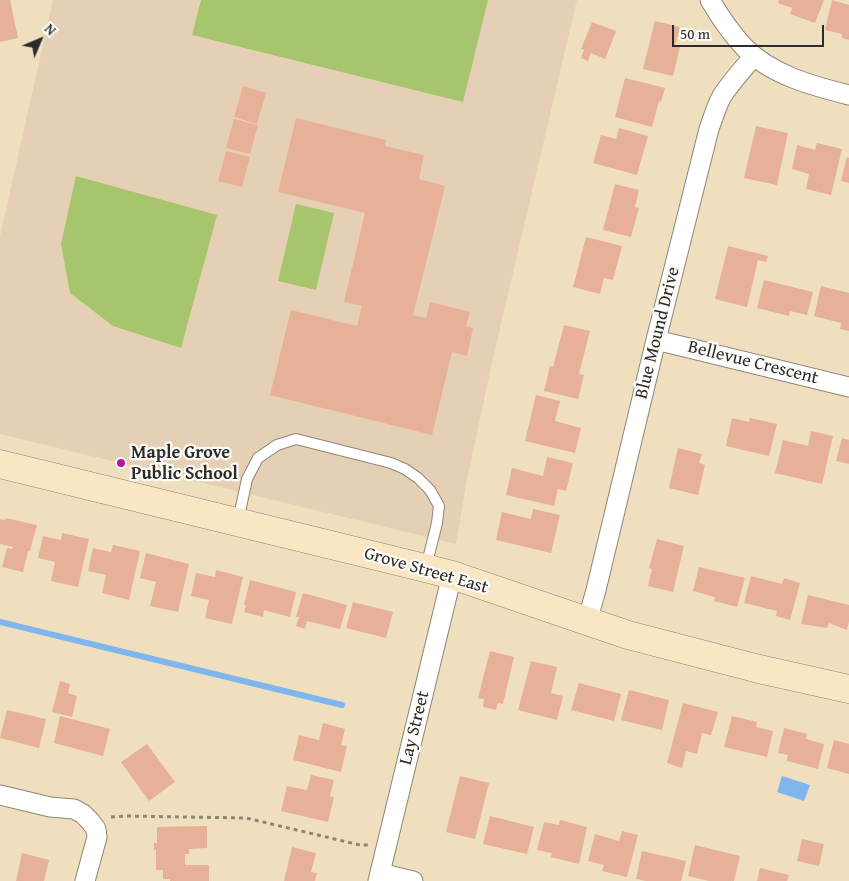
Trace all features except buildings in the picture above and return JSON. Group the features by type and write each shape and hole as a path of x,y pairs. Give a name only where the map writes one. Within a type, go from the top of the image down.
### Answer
{"street":[{"path":"710,0 745,48 766,65 799,80 849,95"},
{"name":"Blue Mound Drive","path":"586,622 596,590 706,139 715,111 726,90 754,56"},
{"name":"Bellevue Crescent","path":"656,340 849,387"},
{"name":"Grove Street East","path":"0,464 452,575 628,635 759,669 849,689"},
{"name":"Lay Street","path":"379,877 452,575"},
{"path":"0,795 50,807 74,809 90,821 96,829 97,837 85,881"},
{"path":"379,877 413,881"}],"lane":[{"path":"238,522 248,479 258,458 277,445 296,439 405,468 430,490 438,506 437,523 425,568"}],"path":[{"path":"111,816 246,818 373,846 385,851"}],"shaded area":[{"name":"Maple Grove Public School","path":"53,0 577,0 493,358 467,480 456,544 0,434 0,236"}],"green space":[{"path":"201,0 488,0 463,102 192,35"},
{"path":"76,176 217,215 181,348 113,326 70,293 61,244"},
{"path":"296,204 334,213 316,290 278,281"}],"water":[{"path":"782,776 810,785 804,801 777,792"}],"waterway":[{"path":"0,622 342,705"}],"place":[{"name":"Maple Grove Public School","path":"121,463"}]}
